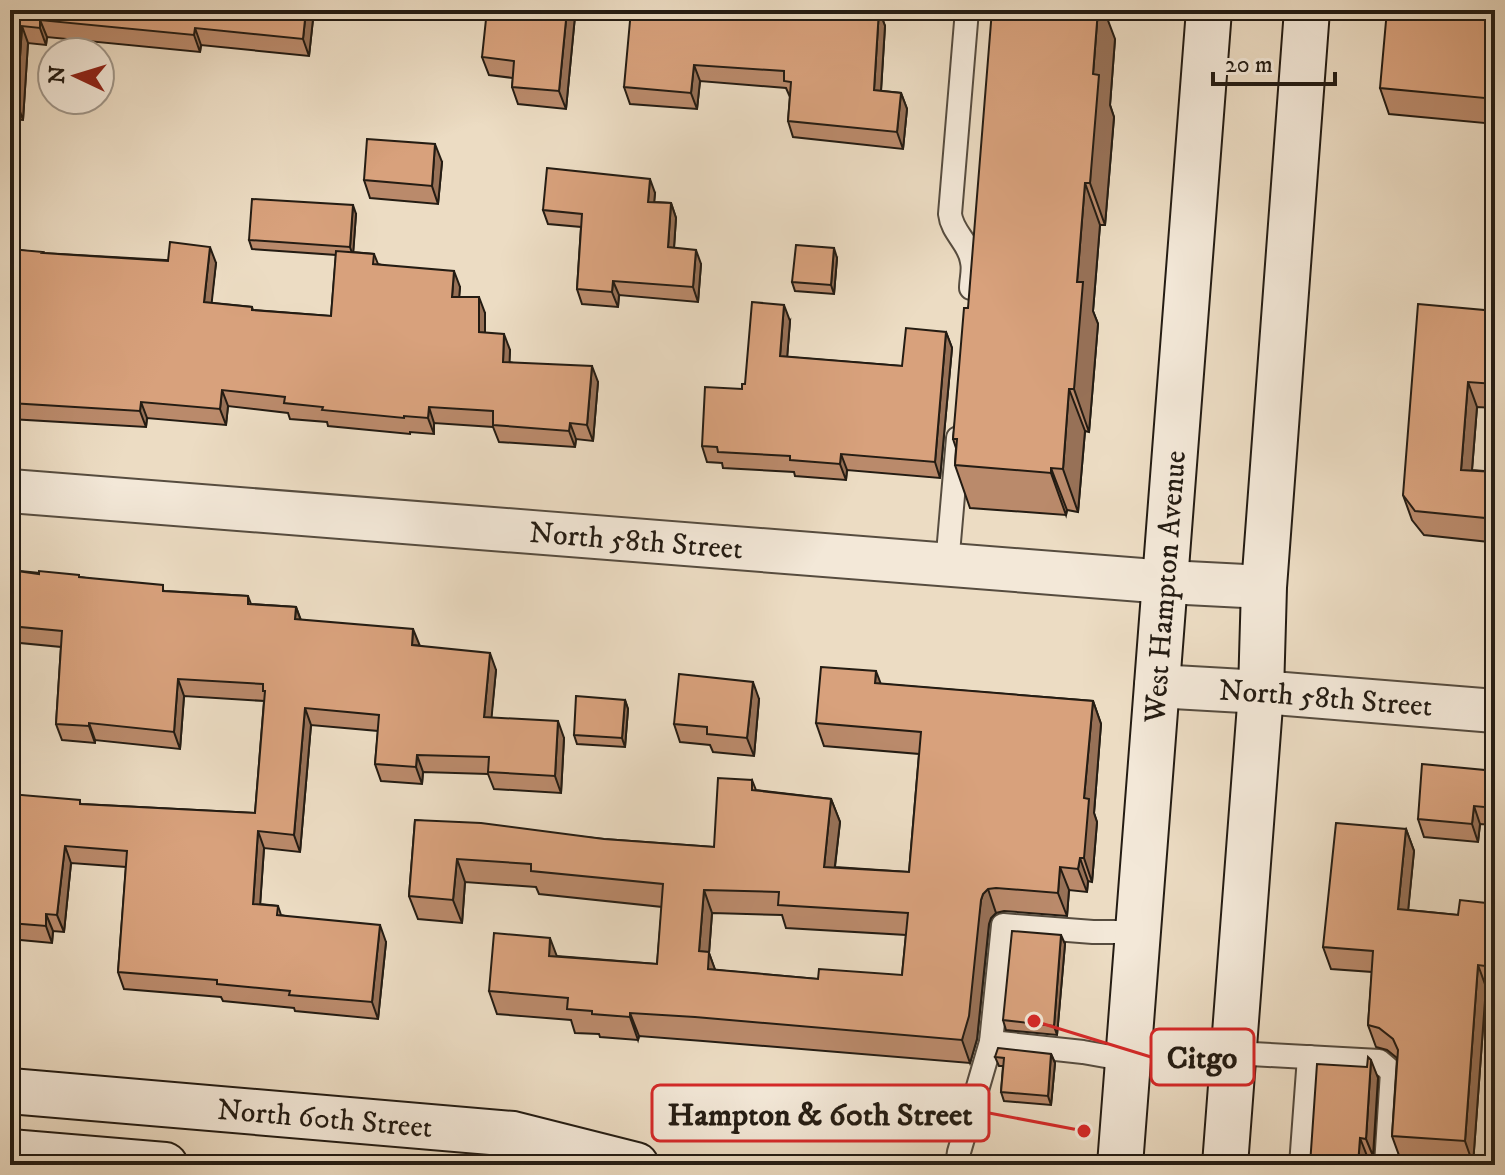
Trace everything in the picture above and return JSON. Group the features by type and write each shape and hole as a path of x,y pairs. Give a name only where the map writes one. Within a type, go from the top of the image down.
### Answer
{"main road":[{"name":"West Hampton Avenue","path":"1120,1165 1209,10"},
{"path":"1225,1165 1261,692 1264,587 1307,10"},
{"name":"North 60th Street","path":"10,1091 636,1165"},
{"path":"10,1152 165,1165"}],"street":[{"name":"North 58th Street","path":"10,491 1167,582 1264,587"},
{"name":"North 58th Street","path":"1156,686 1495,711"}],"lane":[{"path":"967,10 950,214 951,223 973,262 969,308"},
{"path":"947,565 959,419"},
{"path":"957,1165 991,1042 1003,925 1138,932"},
{"path":"991,1042 1128,1060"},
{"path":"1233,1053 1379,1061 1392,1072 1386,1165"},
{"path":"1301,1165 1309,1057"}],"building":[{"path":"10,10 306,10 303,39 195,28 194,35 40,20 40,28 22,26 17,103 10,102"},
{"path":"487,10 567,10 559,91 512,87 514,61 482,57"},
{"path":"631,10 709,10 835,19 836,10 879,10 874,90 901,93 897,132 788,121 791,82 784,81 784,71 694,65 691,93 624,87"},
{"path":"992,10 1098,10 1093,74 1099,75 1090,183 1085,183 1077,282 1083,282 1074,389 1069,389 1063,469 1051,468 1051,473 955,465 957,439 953,439 964,308 968,308"},
{"path":"1387,10 1495,10 1495,99 1380,88"},
{"path":"367,139 435,144 432,186 364,180"},
{"path":"547,168 650,179 648,202 671,203 668,247 696,250 693,287 613,281 612,292 577,289 582,214 543,210"},
{"path":"252,199 353,205 350,247 249,240"},
{"path":"170,242 210,247 204,302 252,307 252,310 331,316 336,251 374,254 373,264 454,271 452,297 479,297 479,332 504,334 503,362 592,366 587,425 570,423 569,431 493,425 493,411 429,407 428,418 404,418 322,410 323,407 284,403 285,397 222,390 220,409 141,402 140,411 10,403 10,249 168,261"},
{"path":"796,245 834,248 831,285 792,282"},
{"path":"752,302 784,305 780,356 902,366 906,328 946,332 935,462 841,454 840,464 790,460 790,456 718,452 717,447 702,446 705,387 742,389 742,384 745,384"},
{"path":"1418,304 1495,311 1495,384 1468,382 1461,470 1495,472 1495,530 1485,530 1485,518 1415,511 1403,495"},
{"path":"10,570 163,585 163,591 248,596 248,604 296,607 295,619 413,629 412,645 490,653 484,717 558,721 555,776 488,772 489,757 417,755 416,767 375,764 379,715 305,708 294,835 258,831 253,904 278,906 277,915 380,925 372,1002 289,995 290,991 217,984 217,980 118,972 127,851 65,846 57,915 46,914 46,926 10,923 10,794 80,800 80,804 255,813 265,691 263,684 178,679 174,732 89,723 89,726 56,724 62,631 10,626"},
{"path":"821,667 876,671 875,683 1093,701 1084,798 1089,799 1084,858 1080,858 1078,869 1060,867 1058,893 996,888 988,889 983,894 969,1016 962,1040 695,1017 592,1014 592,1011 567,1009 568,998 489,991 494,933 550,938 549,956 657,964 663,884 531,871 531,864 457,859 453,900 409,896 415,820 481,823 604,839 714,847 718,778 752,780 752,790 831,799 824,867 909,872 921,732 816,723","holes":["704,890 779,892 778,905 908,913 902,975 819,969 818,979 708,969 709,952 699,951"]},
{"path":"679,674 753,682 747,738 707,734 707,727 674,724"},
{"path":"576,696 625,700 622,738 574,735"},
{"path":"1422,764 1495,771 1495,808 1474,806 1472,824 1418,819"},
{"path":"1336,823 1406,829 1398,909 1458,915 1460,900 1495,904 1494,967 1478,965 1465,1141 1392,1136 1398,1050 1393,1039 1379,1028 1368,1025 1373,951 1323,947"},
{"path":"1012,931 1061,935 1054,1026 1003,1020"},
{"path":"998,1048 1051,1054 1048,1096 1001,1092 1004,1058 995,1057"},
{"path":"1368,1057 1371,1060 1366,1139 1360,1138 1358,1165 1310,1165 1317,1064 1367,1067"}],"place":[{"name":"Citgo","path":"1034,1021"},
{"name":"Hampton & 60th Street","path":"1084,1131"}]}
